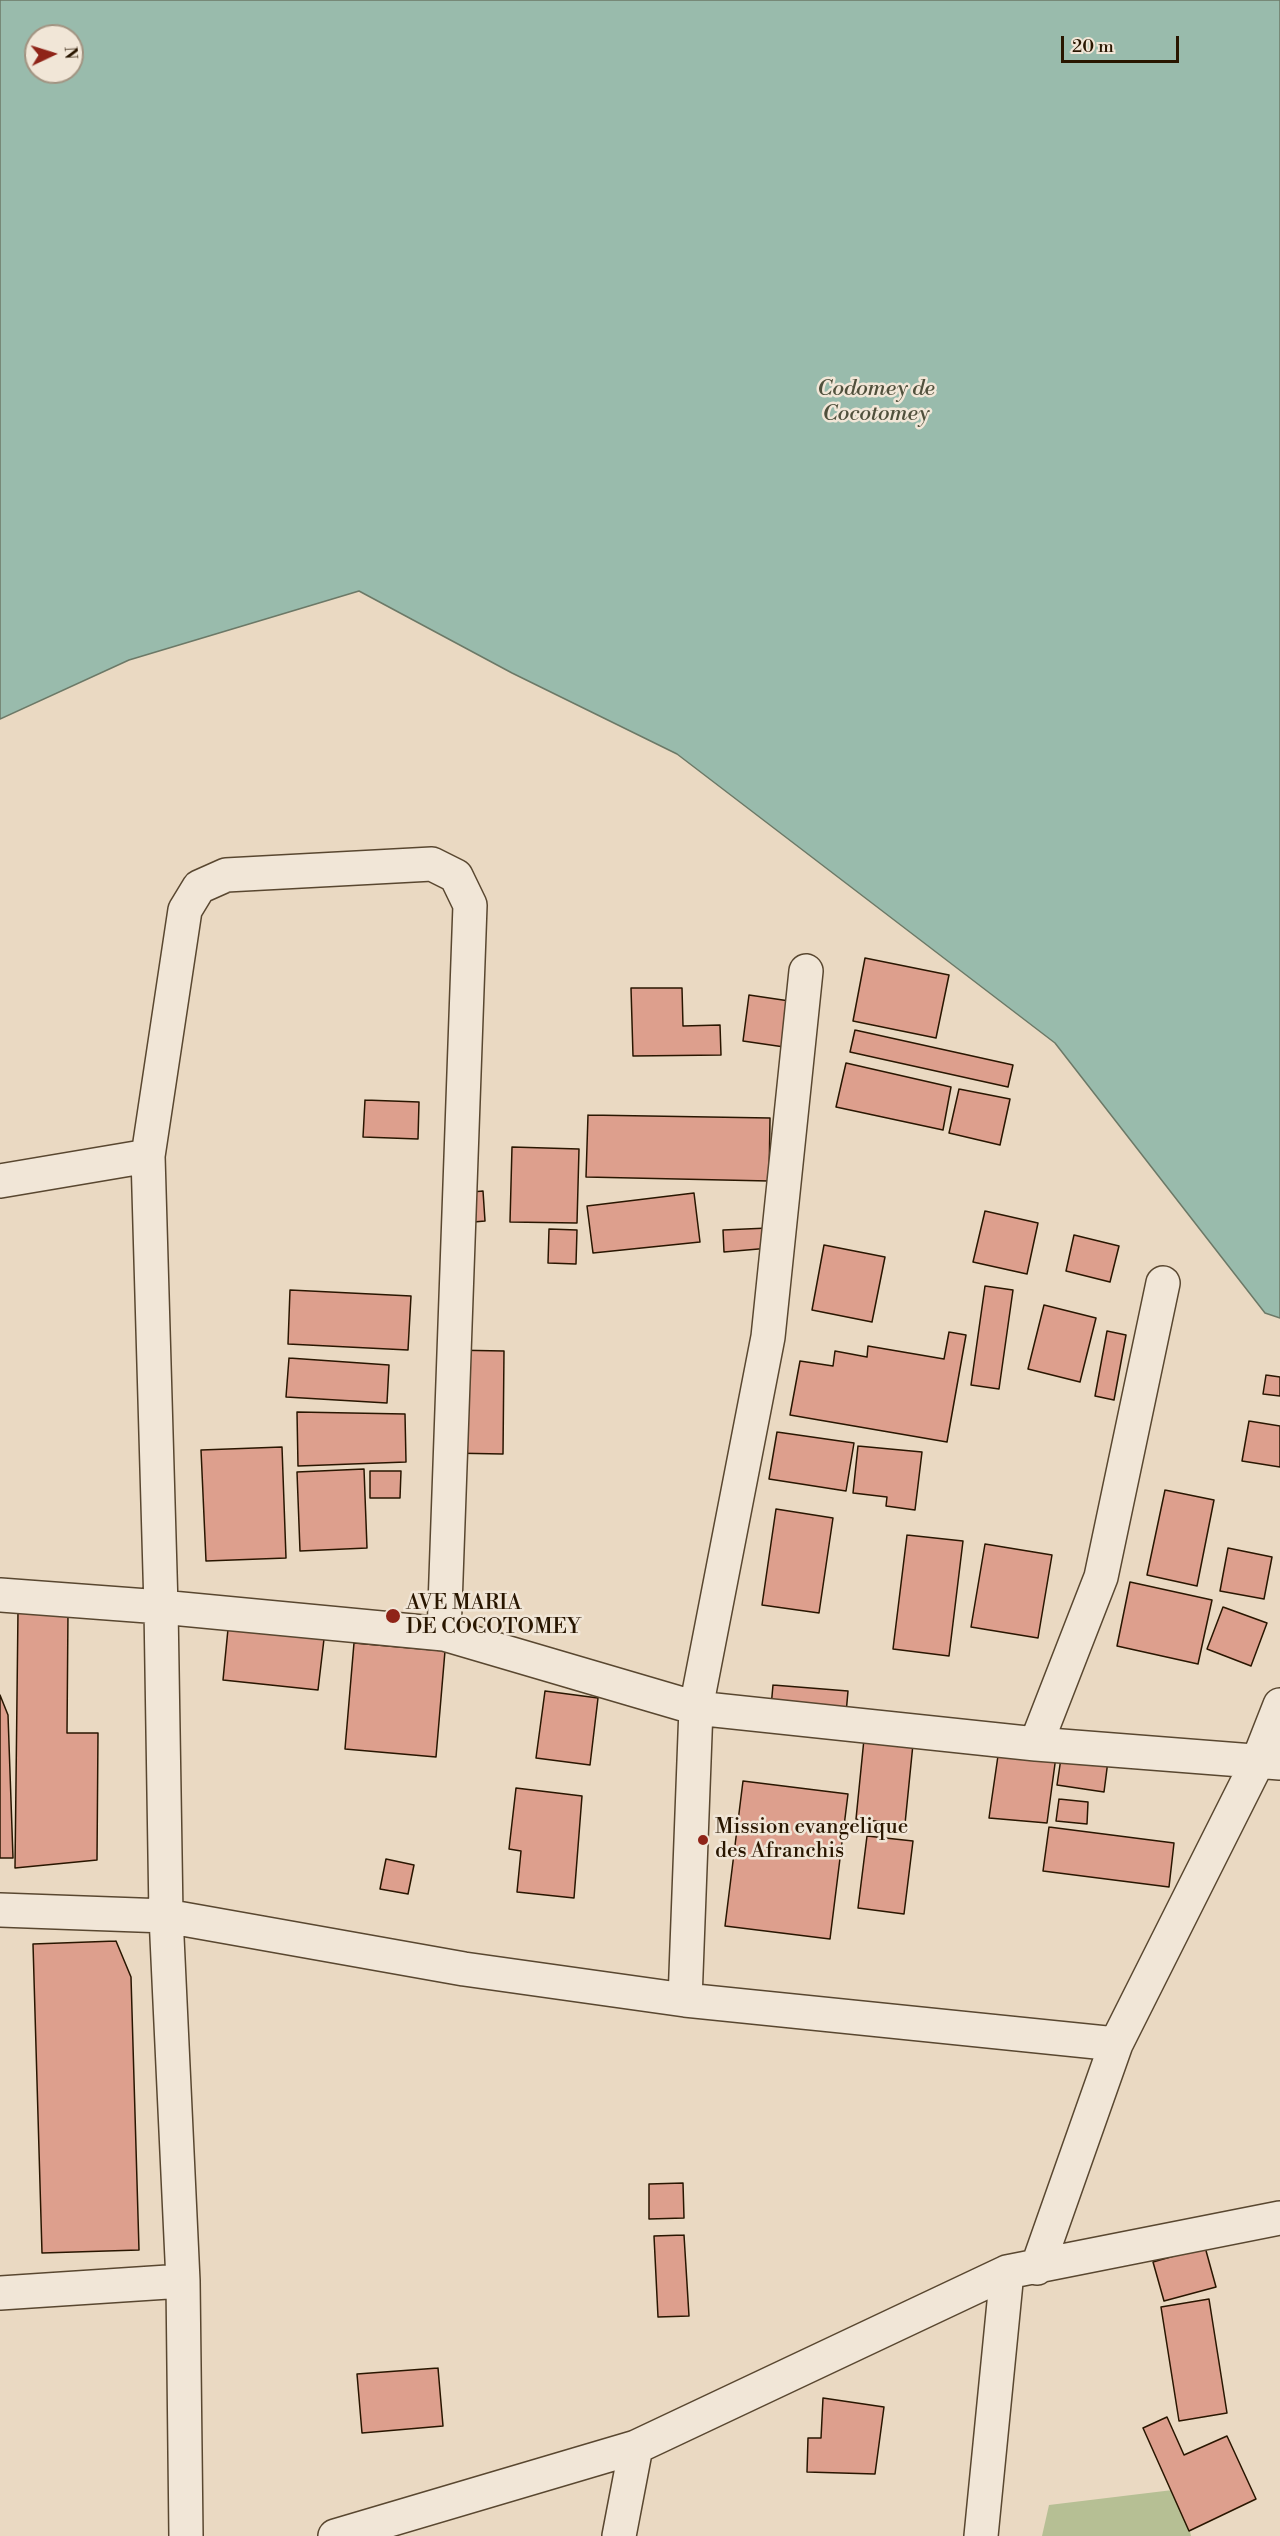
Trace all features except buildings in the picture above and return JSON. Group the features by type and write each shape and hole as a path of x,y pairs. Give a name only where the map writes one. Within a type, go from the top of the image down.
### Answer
{"street":[{"path":"186,2536 183,2281 166,1916 161,1607 148,1156 185,910 199,886 226,875 432,864 456,876 470,905 444,1634"},
{"path":"685,2000 696,1708 768,1337 806,971"},
{"path":"0,1181 148,1156"},
{"path":"1036,1744 1101,1577 1163,1283"},
{"path":"0,1595 161,1607 444,1634 696,1708 1036,1744 1269,1762"},
{"path":"981,2536 1022,2270 1116,2044 1269,1762 1280,1705"},
{"path":"0,1910 166,1916 464,1969 685,2000 1116,2044"},
{"path":"335,2536 636,2447 1022,2270 1280,2218"},
{"path":"0,2293 183,2281"},
{"path":"619,2536 636,2447"}],"shaded area":[{"path":"1181,2489 1191,2536 1042,2536 1049,2505"}],"water":[{"name":"Codomey de Cocotomey","path":"0,0 1280,0 1280,1318 1265,1313 1055,1043 677,754 512,673 359,591 129,660 0,719"}],"place":[{"name":"AVE MARIA DE COCOTOMEY","path":"393,1616"},
{"name":"Mission evangelique des Afranchis","path":"703,1840"}]}
